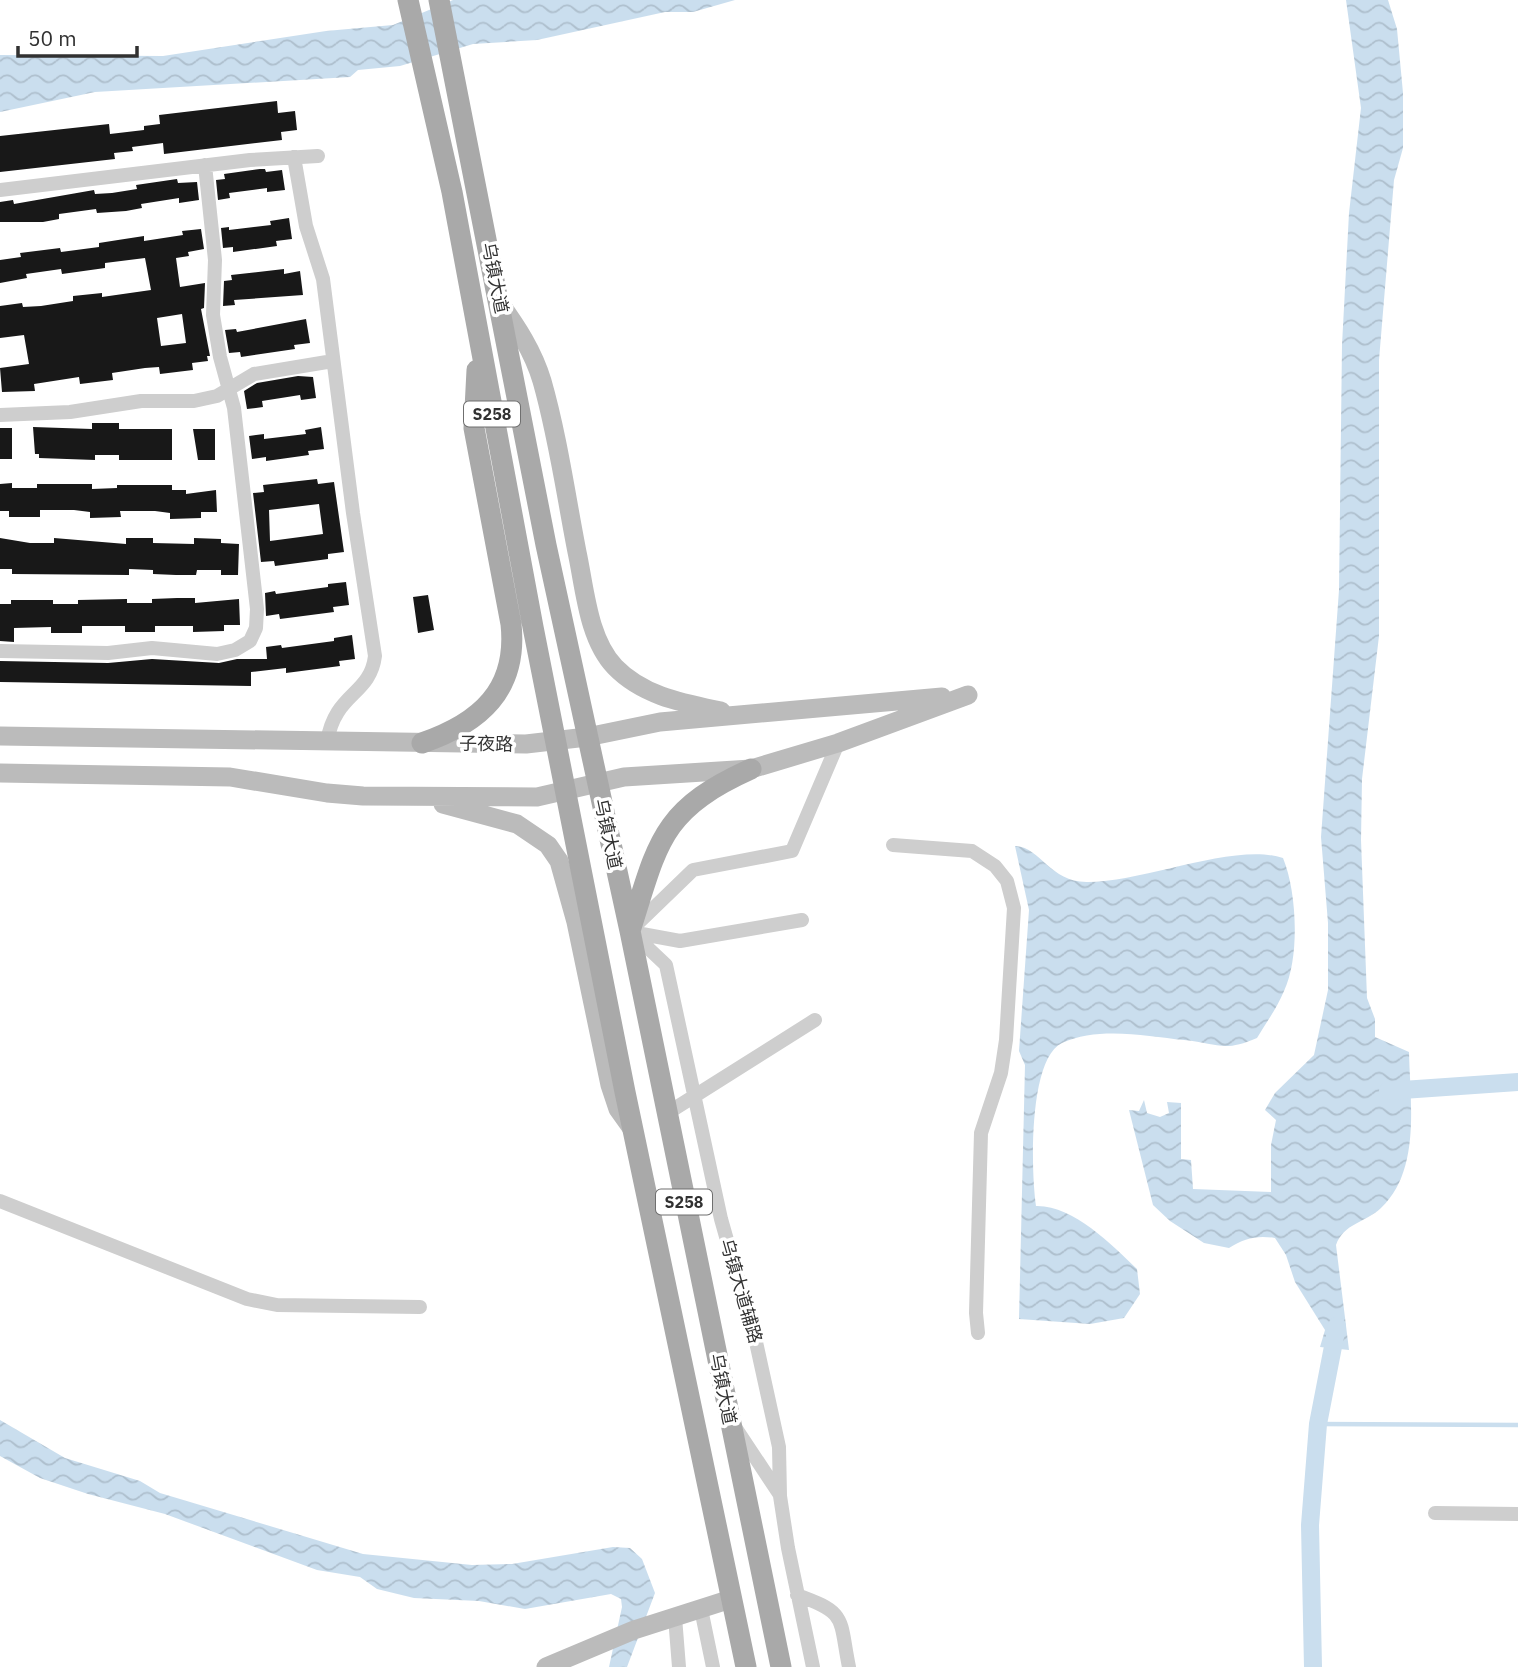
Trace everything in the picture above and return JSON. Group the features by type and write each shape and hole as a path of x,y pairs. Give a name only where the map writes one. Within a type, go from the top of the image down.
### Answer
{"main road":[{"name":"乌镇大道","path":"408,0 430,86 556,742 746,1667"},
{"name":"乌镇大道","path":"439,0 536,499 630,932 781,1667"},
{"path":"499,302 525,339 541,379 585,591 597,639 606,657 621,673 651,692 739,715"},
{"path":"422,743 461,727 489,704 501,687 512,653 511,624 474,428 479,346"},
{"name":"子夜路","path":"0,736 327,742 556,742 660,722 968,695 838,743"},
{"path":"630,932 652,860 678,815 695,798 751,769 838,743"},
{"path":"0,772 230,777 327,793 537,797 598,782 647,774 751,769"},
{"path":"408,796 517,824 548,845 559,861 576,922 610,1085 618,1109 634,1131"},
{"path":"649,1205 683,1198"},
{"path":"546,1667 601,1643 731,1599"}],"street":[{"path":"0,190 205,165 318,156"},
{"path":"294,157 306,226 323,279 375,656 368,679 334,712 327,742"},
{"path":"0,651 108,653 152,648 217,654 235,650 250,641 257,628 240,456 213,315 215,260 205,165"},
{"path":"0,415 70,412 141,401 194,401 217,396 254,374 334,361"},
{"path":"630,932 692,870 792,851 838,743"},
{"path":"892,845 972,851 995,866 1007,881 1014,908 1006,1040 1001,1073 981,1132 976,1313 978,1333"},
{"path":"630,932 680,941 802,919"},
{"name":"乌镇大道辅路","path":"630,932 666,965 727,1245 755,1342 779,1447 780,1496 813,1667"},
{"path":"666,1114 815,1020"},
{"path":"0,1201 247,1298 277,1305 420,1307"},
{"path":"728,1415 780,1496"},
{"path":"1435,1513 1518,1514"},
{"path":"797,1595 829,1606 839,1618 849,1667"},
{"path":"701,1609 713,1667"},
{"path":"671,1618 679,1667"}],"water":[{"path":"453,0 735,0 693,12 665,12 537,40 473,44 400,66 358,70 350,77 95,92 0,112 0,55 163,56 326,31 393,25"},
{"path":"1346,0 1388,0 1397,29 1403,93 1403,148 1394,180 1379,360 1379,636 1362,779 1361,840 1367,998 1375,1019 1375,1037 1409,1052 1411,1114 1408,1155 1394,1192 1375,1213 1344,1232 1336,1245 1349,1350 1320,1347 1325,1330 1295,1282 1286,1255 1275,1238 1251,1238 1229,1248 1204,1243 1170,1221 1153,1205 1129,1110 1139,1111 1144,1100 1147,1113 1160,1117 1169,1113 1167,1102 1181,1103 1181,1159 1191,1160 1193,1189 1271,1192 1271,1145 1276,1120 1265,1110 1275,1093 1314,1055 1328,990 1328,923 1321,837 1339,590 1342,345 1349,213 1361,108"},
{"path":"1015,846 1032,852 1055,871 1075,881 1110,880 1215,859 1263,854 1283,858 1288,872 1294,906 1293,961 1281,997 1257,1038 1236,1045 1220,1046 1138,1035 1091,1035 1062,1043 1051,1053 1043,1071 1034,1118 1033,1169 1036,1206 1050,1207 1077,1219 1137,1269 1140,1294 1124,1318 1090,1324 1019,1319 1025,1065 1019,1051 1029,910"},
{"path":"0,1420 65,1458 140,1481 160,1493 363,1554 472,1565 512,1564 613,1547 630,1548 642,1559 655,1593 627,1667 609,1667 622,1607 621,1599 611,1594 525,1609 479,1601 414,1598 377,1589 360,1577 317,1570 165,1514 40,1478 0,1456"}],"building":[{"path":"277,101 278,113 295,111 297,130 281,132 282,140 164,154 163,143 132,147 133,151 114,153 115,159 0,172 0,136 109,124 110,134 144,130 144,126 160,124 159,115"},
{"path":"265,169 266,172 282,170 285,190 267,192 267,188 229,193 230,198 218,200 216,180 225,179 224,174"},
{"path":"177,179 178,183 197,182 199,200 179,203 179,198 141,204 142,208 126,211 97,213 96,209 59,214 59,219 43,222 0,222 0,202 13,200 14,204 94,190 95,194 112,193 137,189 136,185"},
{"path":"289,218 292,239 276,241 277,246 233,252 233,247 223,248 221,228 229,227 229,230 271,225 270,221"},
{"path":"201,229 204,249 176,258 180,287 205,283 204,308 201,309 210,356 207,356 208,361 192,363 193,370 160,374 159,367 145,368 112,373 113,380 80,384 79,377 34,384 35,391 2,392 0,368 29,364 24,335 0,338 0,306 22,303 23,307 41,306 73,301 73,296 102,293 102,297 151,290 145,258 105,263 105,268 62,274 61,269 26,274 27,278 0,283 0,260 21,257 20,253 60,248 61,252 99,247 99,243 144,236 144,241 183,235 182,231","holes":["182,314 186,343 161,346 157,318"]},
{"path":"284,269 284,274 300,271 303,295 234,300 235,305 223,306 224,281 232,280 231,275"},
{"path":"306,319 310,343 294,345 295,349 241,357 240,352 229,353 225,330 236,329 237,332"},
{"path":"298,376 313,377 316,398 301,400 300,395 262,401 263,407 247,409 244,391 257,383"},
{"path":"92,423 119,423 119,429 172,429 172,460 119,460 119,455 95,455 95,460 39,458 39,454 35,454 33,427 92,429"},
{"path":"321,427 324,449 308,451 309,455 266,461 266,457 252,459 249,436 264,434 264,439 306,434 305,430"},
{"path":"0,428 12,428 12,459 0,459"},
{"path":"193,429 215,429 215,460 198,460"},
{"path":"317,479 318,484 334,482 344,552 328,554 328,559 275,566 274,561 261,562 253,493 264,492 263,485","holes":["319,504 323,534 270,541 269,510"]},
{"path":"12,483 12,488 37,488 37,484 92,484 92,489 117,488 117,485 172,485 172,490 186,490 186,494 216,490 217,512 201,512 201,518 170,519 170,513 155,511 120,511 121,517 90,518 90,512 40,510 40,517 9,517 9,511 0,511 0,484"},
{"path":"0,538 30,543 54,543 54,538 126,544 126,538 153,538 153,543 194,544 194,538 221,539 221,543 239,544 238,575 221,575 221,570 197,570 196,575 176,575 129,569 129,575 12,574 12,569 0,569"},
{"path":"346,582 349,605 333,607 334,612 280,619 279,614 266,616 265,593 328,587 328,584"},
{"path":"428,595 434,630 418,633 413,597"},
{"path":"195,598 195,603 239,599 240,625 224,625 224,631 193,632 193,626 155,626 155,632 125,632 125,626 82,626 82,633 51,633 51,627 14,628 14,642 0,641 0,604 11,604 11,600 53,600 53,604 78,604 78,600 127,599 127,603 152,603 152,599"},
{"path":"352,635 355,659 339,661 340,666 286,673 286,668 251,672 251,686 0,682 0,661 108,663 152,659 219,663 237,659 267,659 266,647 281,645 282,648 334,641 334,638"}],"waterway":[{"path":"1388,1091 1518,1082"},
{"path":"1313,1667 1310,1525 1318,1424 1337,1326"},
{"path":"1318,1424 1518,1425"}]}
